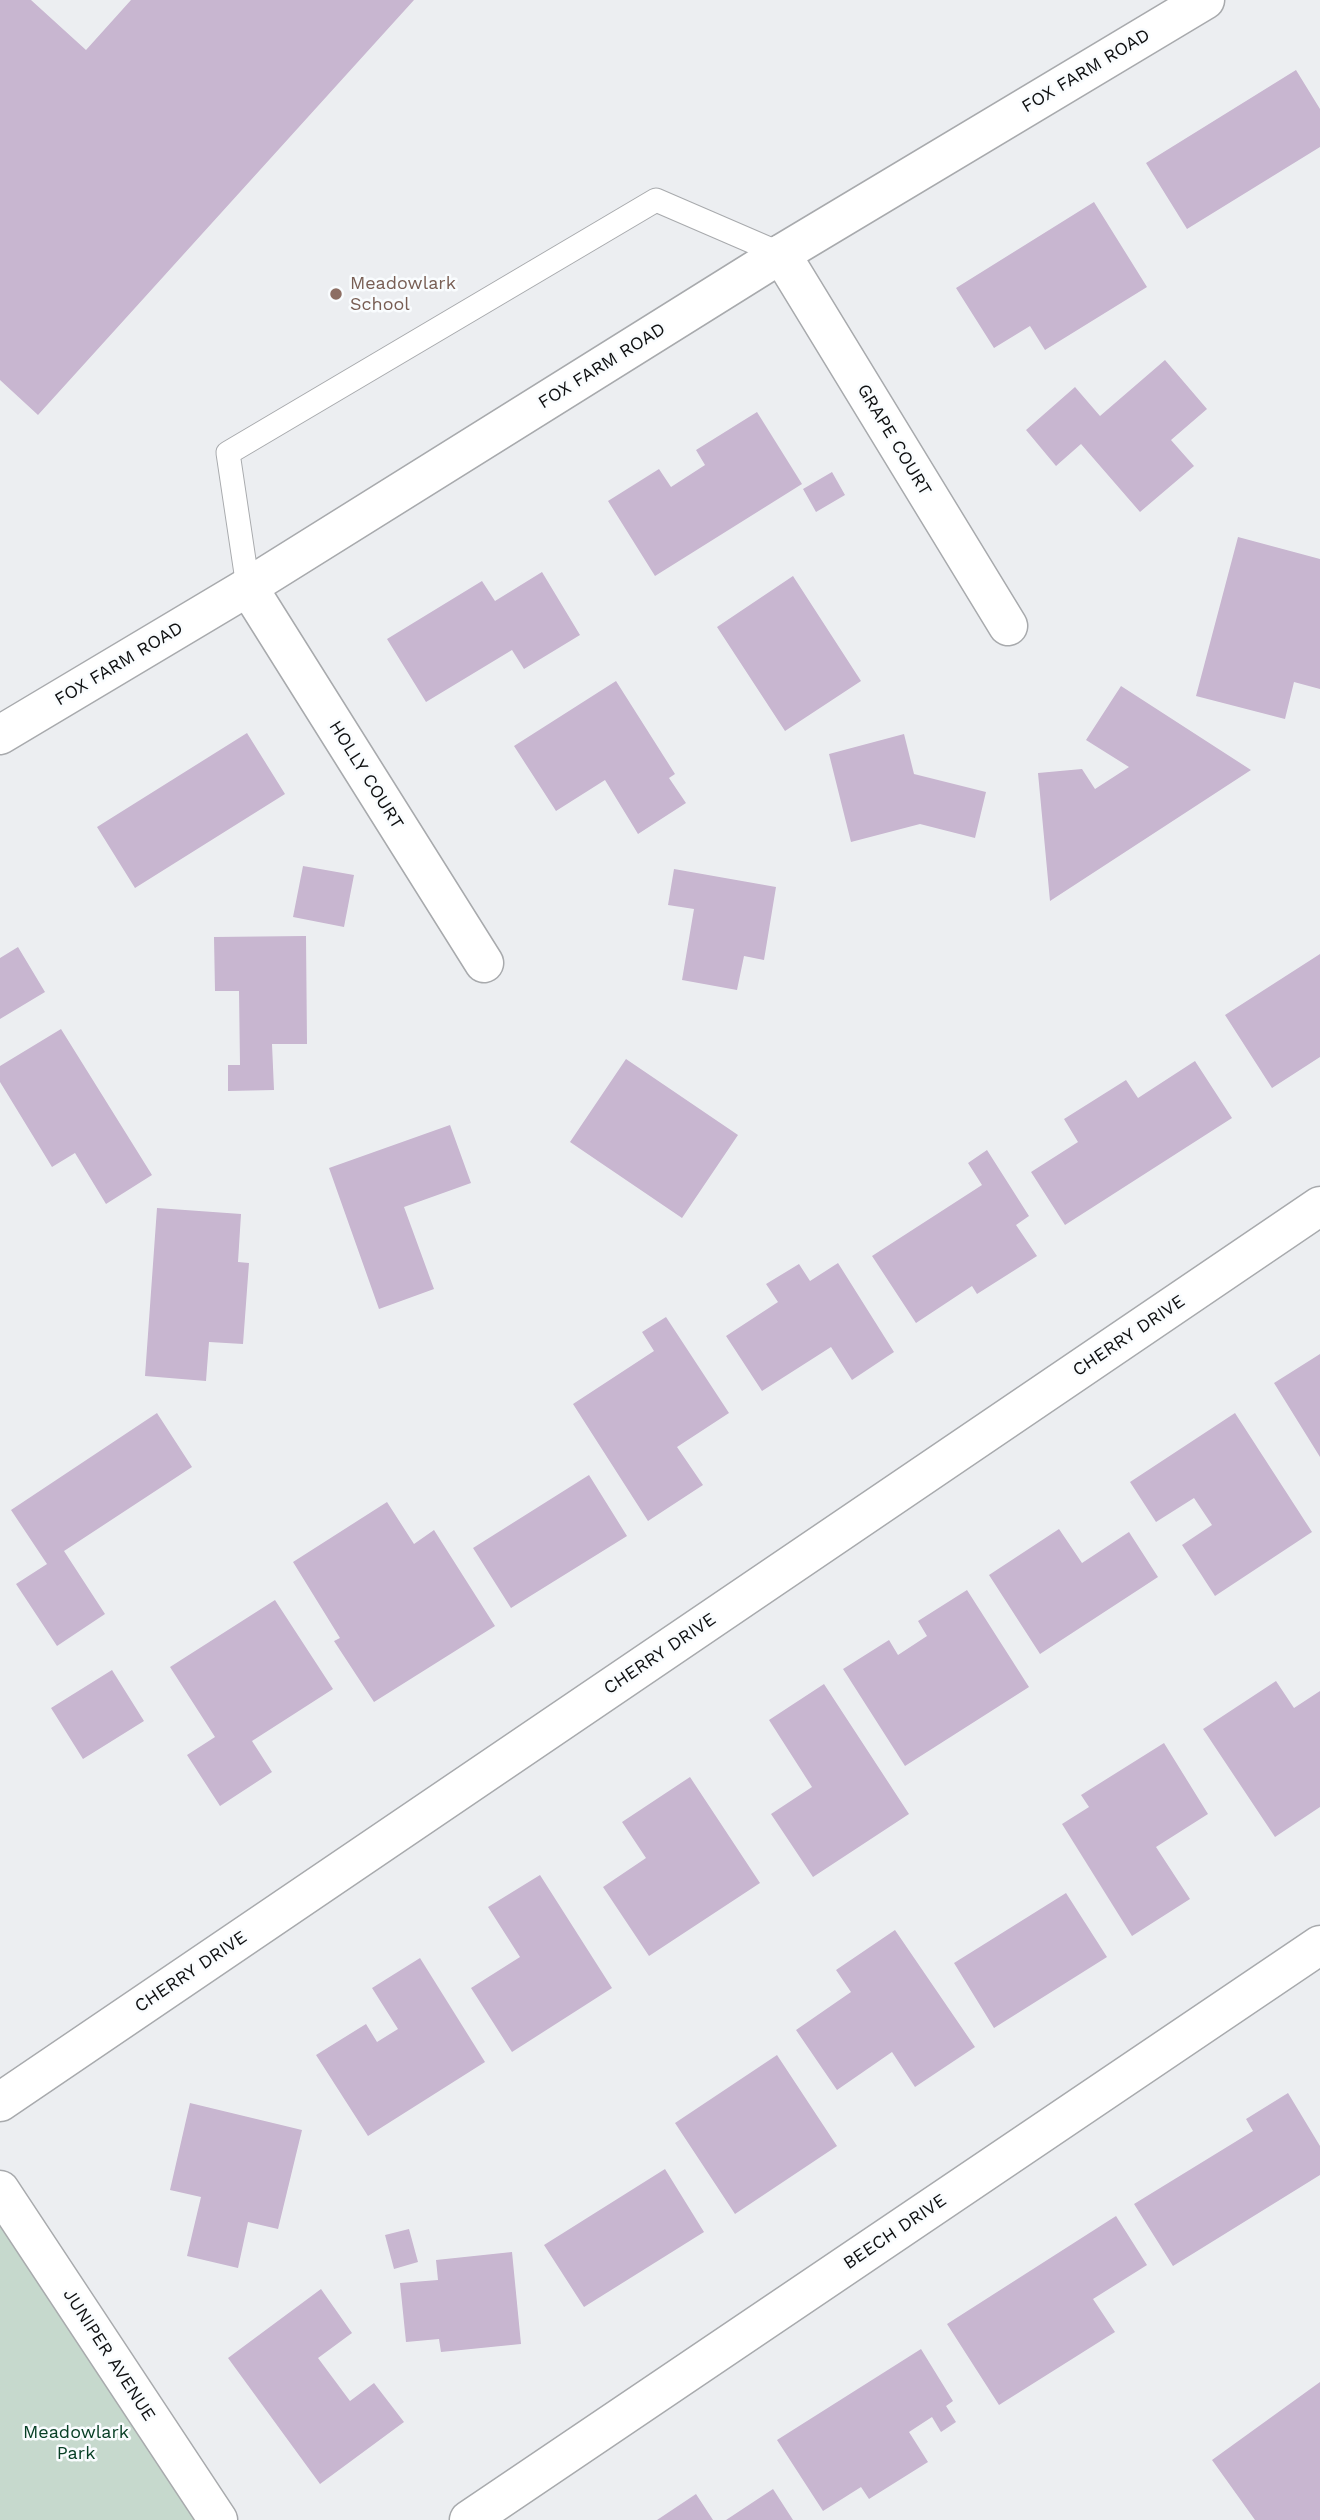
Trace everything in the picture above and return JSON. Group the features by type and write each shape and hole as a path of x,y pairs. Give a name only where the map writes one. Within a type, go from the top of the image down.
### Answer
{"street":[{"name":"FOX FARM ROAD","path":"0,735 248,587 781,254 1206,0"},
{"name":"GRAPE COURT","path":"781,254 1008,626"},
{"name":"HOLLY COURT","path":"248,587 484,963"},
{"name":"CHERRY DRIVE","path":"0,2102 1320,1206"},
{"name":"BEECH DRIVE","path":"469,2520 1320,1945"},
{"name":"JUNIPER AVENUE","path":"0,2190 218,2520"}],"lane":[{"path":"248,587 228,453 656,200 781,254"}],"green space":[{"name":"Meadowlark Park","path":"0,2190 218,2520 0,2520"}],"building":[{"path":"0,0 31,0 86,50 131,0 414,0 38,415 0,380"},
{"path":"1296,70 1320,109 1320,147 1187,229 1146,163"},
{"path":"1094,202 1147,287 1045,350 1030,326 994,348 956,288"},
{"path":"1165,360 1207,409 1171,440 1194,466 1140,512 1081,444 1056,466 1026,430 1075,387 1100,416"},
{"path":"757,412 802,484 655,576 608,501 659,469 671,487 705,465 696,450"},
{"path":"832,472 845,495 816,512 803,489"},
{"path":"1238,537 1320,559 1320,689 1294,682 1285,719 1196,696"},
{"path":"542,572 580,635 524,669 512,650 426,702 387,639 482,581 495,601"},
{"path":"793,576 861,681 785,731 717,627"},
{"path":"616,681 675,774 669,778 686,803 638,834 605,780 556,811 514,746"},
{"path":"1121,686 1251,770 1050,901 1038,773 1082,769 1095,789 1129,767 1086,740"},
{"path":"247,733 285,794 135,888 97,827"},
{"path":"904,734 914,774 986,792 975,838 920,824 851,842 829,754"},
{"path":"303,866 354,875 344,927 293,917"},
{"path":"674,869 776,887 764,960 744,956 737,990 682,980 694,909 668,905"},
{"path":"306,936 307,1044 272,1044 274,1090 228,1091 228,1065 240,1065 239,991 215,991 214,937"},
{"path":"18,947 45,992 0,1019 0,958"},
{"path":"1320,954 1320,1057 1272,1088 1225,1015"},
{"path":"61,1029 152,1175 106,1204 75,1153 52,1167 0,1082 0,1066"},
{"path":"626,1059 738,1135 682,1218 570,1142"},
{"path":"1195,1061 1232,1118 1065,1225 1031,1172 1078,1142 1064,1119 1126,1080 1138,1098"},
{"path":"450,1125 471,1183 404,1207 434,1289 379,1309 329,1168"},
{"path":"987,1150 1029,1216 1016,1225 1037,1256 977,1294 972,1286 916,1323 872,1256 982,1185 968,1163"},
{"path":"157,1208 241,1214 238,1262 249,1263 243,1344 209,1342 206,1381 145,1376"},
{"path":"838,1263 894,1352 852,1380 831,1347 762,1391 726,1336 778,1302 766,1284 799,1264 810,1281"},
{"path":"666,1317 729,1413 677,1447 703,1485 648,1521 573,1404 654,1351 642,1332"},
{"path":"1320,1354 1320,1457 1274,1383"},
{"path":"157,1413 192,1467 64,1551 105,1614 57,1646 16,1584 47,1564 11,1510"},
{"path":"1235,1413 1312,1532 1215,1596 1182,1545 1212,1525 1194,1498 1156,1522 1130,1482"},
{"path":"589,1475 627,1536 511,1608 473,1548"},
{"path":"387,1502 414,1544 434,1530 495,1626 374,1702 334,1641 340,1638 293,1562"},
{"path":"1059,1529 1082,1563 1129,1532 1158,1577 1040,1654 989,1575"},
{"path":"967,1590 1029,1687 905,1766 843,1669 889,1640 898,1655 927,1636 918,1621"},
{"path":"275,1600 333,1689 252,1741 272,1772 220,1806 187,1755 215,1737 170,1667"},
{"path":"112,1670 144,1721 83,1759 51,1708"},
{"path":"1276,1681 1294,1708 1320,1691 1320,1807 1275,1837 1203,1729"},
{"path":"824,1684 909,1814 813,1877 771,1814 812,1787 769,1720"},
{"path":"1164,1743 1208,1814 1156,1847 1190,1899 1132,1936 1062,1824 1089,1807 1081,1795"},
{"path":"690,1777 760,1883 649,1956 603,1887 646,1858 622,1822"},
{"path":"540,1875 612,1988 512,2052 471,1988 520,1957 488,1907"},
{"path":"1066,1893 1107,1957 994,2028 954,1963"},
{"path":"895,1930 975,2047 915,2087 892,2052 837,2090 796,2030 851,1992 836,1970"},
{"path":"420,1958 485,2062 368,2136 316,2055 366,2024 377,2042 398,2029 372,1988"},
{"path":"777,2055 837,2146 735,2214 675,2123"},
{"path":"1288,2093 1320,2146 1320,2175 1173,2266 1134,2204 1253,2131 1246,2119"},
{"path":"190,2103 302,2130 278,2229 248,2222 238,2268 187,2256 201,2197 170,2190"},
{"path":"665,2169 704,2232 584,2307 544,2245"},
{"path":"1116,2216 1147,2265 1093,2299 1115,2332 999,2405 947,2324"},
{"path":"409,2229 418,2262 394,2269 385,2235"},
{"path":"512,2252 521,2344 441,2352 439,2339 406,2342 400,2283 438,2280 436,2260"},
{"path":"321,2289 352,2333 318,2358 350,2401 374,2383 404,2422 320,2484 228,2358"},
{"path":"921,2349 953,2401 946,2406 956,2422 941,2432 932,2417 909,2432 928,2462 869,2499 861,2487 823,2511 777,2440"},
{"path":"1320,2382 1320,2520 1255,2520 1212,2460"},
{"path":"773,2489 793,2520 726,2520"},
{"path":"696,2494 713,2520 657,2520"}],"place":[{"name":"Meadowlark School","path":"336,294"}]}
